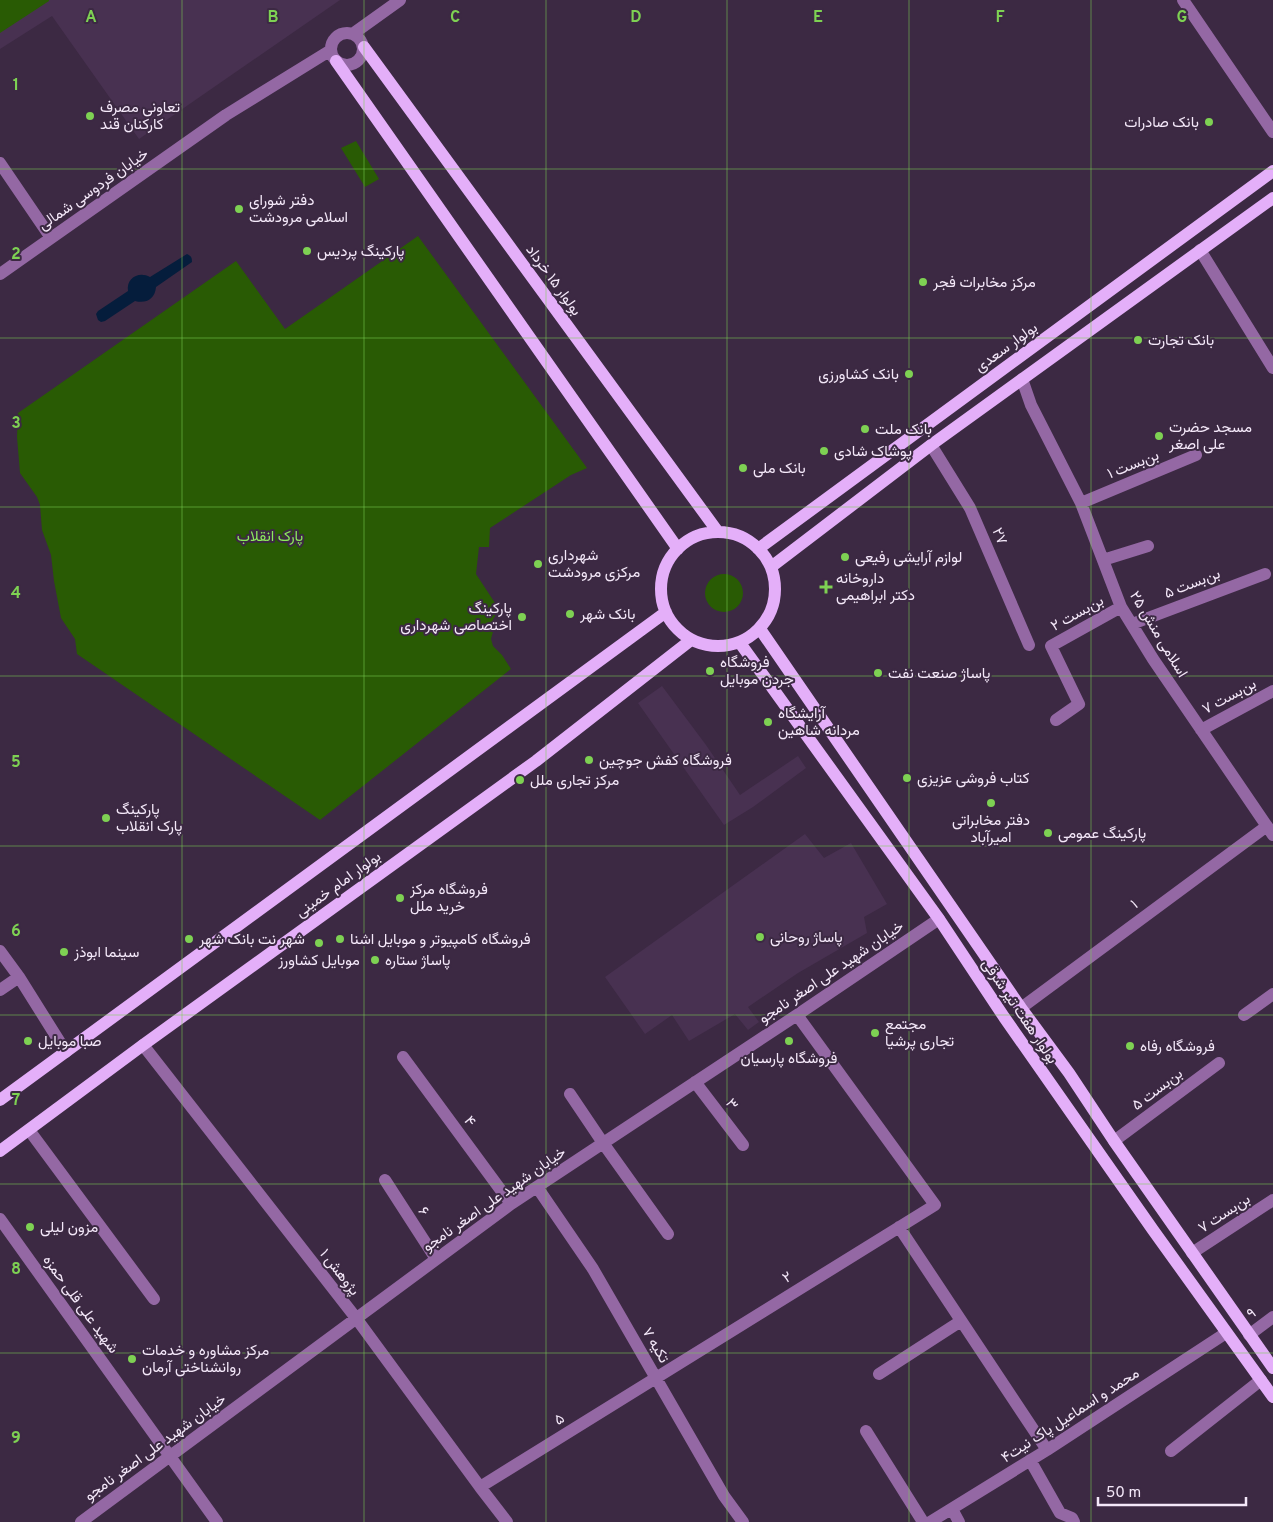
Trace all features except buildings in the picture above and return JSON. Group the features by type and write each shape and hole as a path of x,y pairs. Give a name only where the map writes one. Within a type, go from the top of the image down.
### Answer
{"main road":[{"name":"بولوار ۱۵ خرداد","path":"364,47 718,532"},
{"path":"334,56 678,549"},
{"name":"بولوار سعدی","path":"758,549 1273,171"},
{"path":"771,567 931,445 1273,198"},
{"path":"718,532 733,534 747,540 758,549 766,557 771,567 776,589 772,610 760,629 740,643 724,646 707,646 691,640 676,628 666,612 661,596 662,578 668,562 678,549 690,540 704,534 718,532"},
{"name":"بولوار امام خمینی","path":"0,1100 666,612"},
{"name":"بولوار هفت تیر شرقی","path":"760,629 1021,1008 1069,1073 1168,1220 1273,1368"},
{"name":"بولوار امام خمینی","path":"0,1151 143,1045 536,761 691,640"},
{"name":"بولوار هفت تیر شرقی","path":"740,643 939,919 1010,1025 1153,1230 1273,1397"},
{"path":"1153,1230 1168,1220"}],"street":[{"path":"354,33 400,0"},
{"path":"1183,0 1273,132"},
{"path":"345,32 354,33 361,39 364,47 362,57 355,64 345,65 334,56 332,42 338,35 345,32"},
{"name":"خیابان فردوسی شمالی","path":"0,274 226,115 334,56"},
{"path":"0,163 51,238"},
{"path":"1200,250 1273,368"},
{"name":"اسلامی منش ۲۵","path":"1022,379 1031,405 1081,503 1121,607 1153,659 1270,831"},
{"name":"۲۷","path":"931,445 970,508 1029,645"},
{"name":"بن‌بست ۱","path":"1081,503 1196,455"},
{"path":"1103,560 1148,546"},
{"name":"بن‌بست ۵","path":"1132,624 1265,574"},
{"name":"بن‌بست ۲","path":"1056,720 1079,704 1051,646 1121,607"},
{"name":"بن‌بست ۷","path":"1201,730 1273,691"},
{"name":"۱","path":"1021,1008 1270,831"},
{"name":"خیابان شهید علی اصغر نامجو","path":"81,1522 511,1204 939,919"},
{"path":"0,951 19,977 66,1052"},
{"path":"0,990 19,977"},
{"path":"1244,1015 1273,994"},
{"name":"۲","path":"655,1377 935,1204 797,1015"},
{"name":"پژوهش ۱","path":"143,1045 356,1318 507,1522"},
{"name":"۴","path":"404,1057 511,1204"},
{"name":"بن‌بست ۵","path":"1114,1141 1219,1063"},
{"name":"۳","path":"695,1082 742,1145"},
{"path":"570,1094 668,1234"},
{"path":"29,1130 154,1299"},
{"name":"۶","path":"384,1180 436,1260"},
{"name":"تکیه ۷","path":"537,1187 593,1270 724,1496 743,1522"},
{"name":"بن‌بست ۷","path":"1192,1252 1273,1200"},
{"name":"شهید علی قلی حمزه","path":"0,1219 217,1522"},
{"path":"899,1227 1047,1450"},
{"name":"۹","path":"1249,1334 1273,1317"},
{"path":"879,1374 961,1321"},
{"name":"محمد و اسماعیل پاک نیت۴","path":"930,1522 1047,1450 1226,1333"},
{"name":"۵","path":"480,1487 655,1377"},
{"path":"1171,1451 1261,1380"},
{"path":"866,1431 923,1522"},
{"path":"1030,1460 1060,1513 1072,1518 1074,1522"},
{"path":"952,1510 959,1522"}],"shaded area":[{"path":"0,0 340,0 139,139 52,16 0,49"},
{"path":"662,686 740,795 798,756 806,768 753,807 724,825 638,703"},
{"name":"پاساژ روحانی","path":"805,834 824,858 851,843 887,904 864,917 867,933 798,973 748,1007 759,1022 748,1030 735,1014 689,1041 672,1015 645,1034 605,977"}],"green space":[{"path":"0,0 49,0 49,1 0,33"},
{"path":"356,141 379,179 365,187 341,148"},
{"name":"پارک انقلاب","path":"418,236 587,468 571,475 490,528 489,547 479,547 476,574 497,606 493,619 494,628 491,639 493,646 502,655 511,669 320,820 77,654 75,639 61,618 51,555 42,530 40,505 37,497 20,473 17,437 18,413 236,261 285,329"},
{"path":"724,574 737,580 743,593 737,606 724,612 711,606 705,593 711,580"}],"water":[{"path":"187,254 191,257 192,262 156,287 154,295 149,300 143,302 135,301 105,321 101,322 98,320 96,314 98,311 128,291 131,279 138,275 150,277"}],"place":[{"name":"تعاونی مصرف کارکنان قند","path":"90,116"},
{"name":"بانک صادرات","path":"1209,122"},
{"name":"دفتر شورای اسلامی مرودشت","path":"239,209"},
{"name":"پارکینگ پردیس","path":"307,251"},
{"name":"مرکز مخابرات فجر","path":"923,282"},
{"name":"بانک تجارت","path":"1138,340"},
{"name":"بانک کشاورزی","path":"909,374"},
{"name":"بانک ملت","path":"865,429"},
{"name":"مسجد حضرت علی اصغر","path":"1159,436"},
{"name":"پوشاک شادی","path":"824,451"},
{"name":"بانک ملی","path":"743,468"},
{"name":"لوازم آرایشی رفیعی","path":"845,557"},
{"name":"شهرداری مرکزی مرودشت","path":"538,564"},
{"name":"داروخانه دکتر ابراهیمی","path":"826,587"},
{"name":"بانک شهر","path":"570,614"},
{"name":"پارکینگ اختصاصی شهرداری","path":"522,617"},
{"name":"فروشگاه جردن موبایل","path":"710,671"},
{"name":"پاساژ صنعت نفت","path":"878,673"},
{"name":"آرایشگاه مردانه شاهین","path":"768,722"},
{"name":"فروشگاه کفش جوچین","path":"589,760"},
{"name":"کتاب فروشی عزیزی","path":"907,778"},
{"name":"مرکز تجاری ملل","path":"520,780"},
{"name":"دفتر مخابراتی امیرآباد","path":"991,803"},
{"name":"پارکینگ پارک انقلاب","path":"106,818"},
{"name":"پارکینگ عمومی","path":"1048,833"},
{"name":"فروشگاه مرکز خرید ملل","path":"400,898"},
{"name":"پاساژ روحانی","path":"760,937"},
{"name":"شهر نت بانک شهر","path":"189,939"},
{"name":"فروشگاه کامپیوتر و موبایل اشنا","path":"340,939"},
{"name":"موبایل کشاورز","path":"319,943"},
{"name":"سینما ابوذز","path":"64,952"},
{"name":"پاساژ ستاره","path":"375,960"},
{"name":"مجتمع تجاری پرشیا","path":"875,1033"},
{"name":"صبا موبایل","path":"28,1041"},
{"name":"فروشگاه پارسیان","path":"789,1041"},
{"name":"فروشگاه رفاه","path":"1130,1046"},
{"name":"مزون لیلی","path":"30,1227"},
{"name":"مرکز مشاوره و خدمات روانشناختی آرمان","path":"132,1359"}]}
